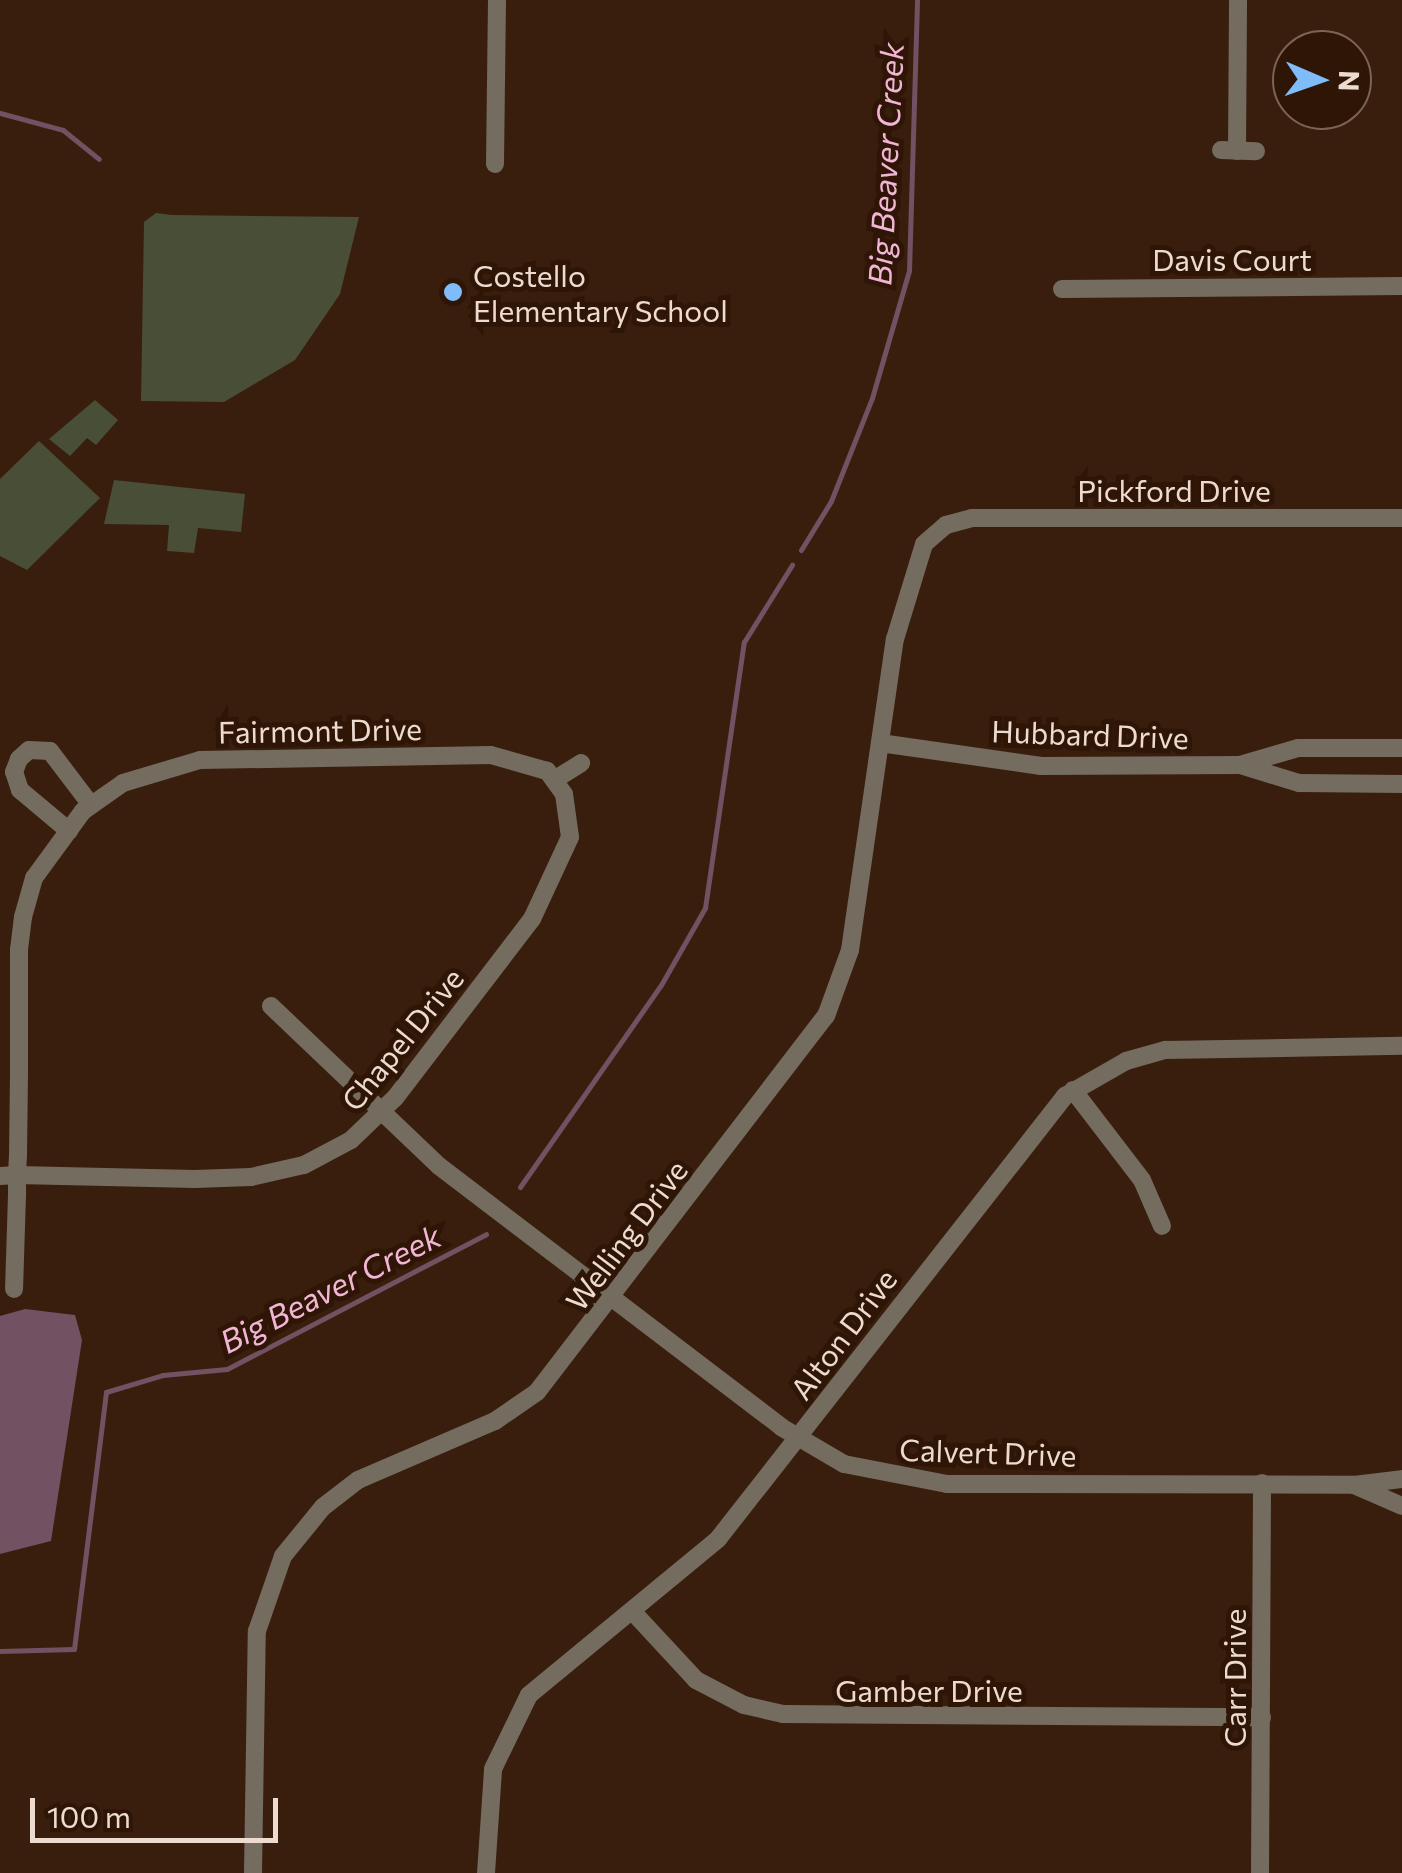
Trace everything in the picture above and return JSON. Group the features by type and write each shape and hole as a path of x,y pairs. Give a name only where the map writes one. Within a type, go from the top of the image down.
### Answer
{"street":[{"path":"495,164 498,0"},
{"path":"1238,0 1238,150"},
{"name":"Davis Court","path":"1062,289 1402,286"},
{"name":"Pickford Drive","path":"946,525 972,518 1402,518"},
{"name":"Welling Drive","path":"253,1873 257,1631 282,1556 323,1507 358,1480 495,1422 537,1392 826,1016 850,950 905,591 924,544 946,525"},
{"name":"Hubbard Drive","path":"880,743 1041,766 1240,765 1298,748 1402,748"},
{"path":"69,830 20,790 14,772 18,759 29,750 50,751 91,806"},
{"name":"Fairmont Drive","path":"14,1289 9,1175 23,917 34,878 91,806 123,783 200,760 491,755 523,759 554,780"},
{"path":"554,780 581,762"},
{"name":"Hubbard Drive","path":"1240,765 1299,783 1402,784"},
{"name":"Chapel Drive","path":"9,1175 194,1180 279,1173 332,1152 382,1115 532,919 562,864 569,813 554,780"},
{"name":"Calvert Drive","path":"271,1006 382,1115 611,1299 798,1440 860,1470 919,1482 1354,1485 1402,1479"},
{"name":"Alton Drive","path":"486,1873 488,1797 506,1734 544,1677 703,1555 798,1440 1042,1120 1073,1090 1126,1060 1165,1050 1402,1046"},
{"path":"1073,1090 1142,1180 1162,1226"},
{"name":"Carr Drive","path":"1260,1873 1262,1483"},
{"name":"Calvert Drive","path":"1354,1485 1402,1506"},
{"name":"Gamber Drive","path":"633,1612 696,1680 744,1705 783,1714 1262,1717"}],"green space":[{"path":"156,213 359,217 340,294 295,360 224,402 141,401 144,222"},
{"path":"95,400 118,420 96,445 87,438 70,456 49,439"},
{"path":"39,441 100,498 27,570 0,556 0,479"},
{"path":"114,480 245,494 241,532 198,528 194,553 167,551 169,525 104,524"}],"shaded area":[{"path":"25,1309 75,1315 82,1340 51,1541 0,1554 0,1316"}],"waterway":[{"name":"Big Beaver Creek","path":"801,550 831,501 872,398 909,271 917,0"},
{"path":"0,113 63,130 99,159"},
{"name":"Big Beaver Creek","path":"520,1187 661,985 705,908 744,642 792,565"},
{"name":"Big Beaver Creek","path":"0,1651 74,1649 106,1392 163,1375 227,1369 486,1234"}],"place":[{"name":"Costello Elementary School","path":"453,292"}]}
